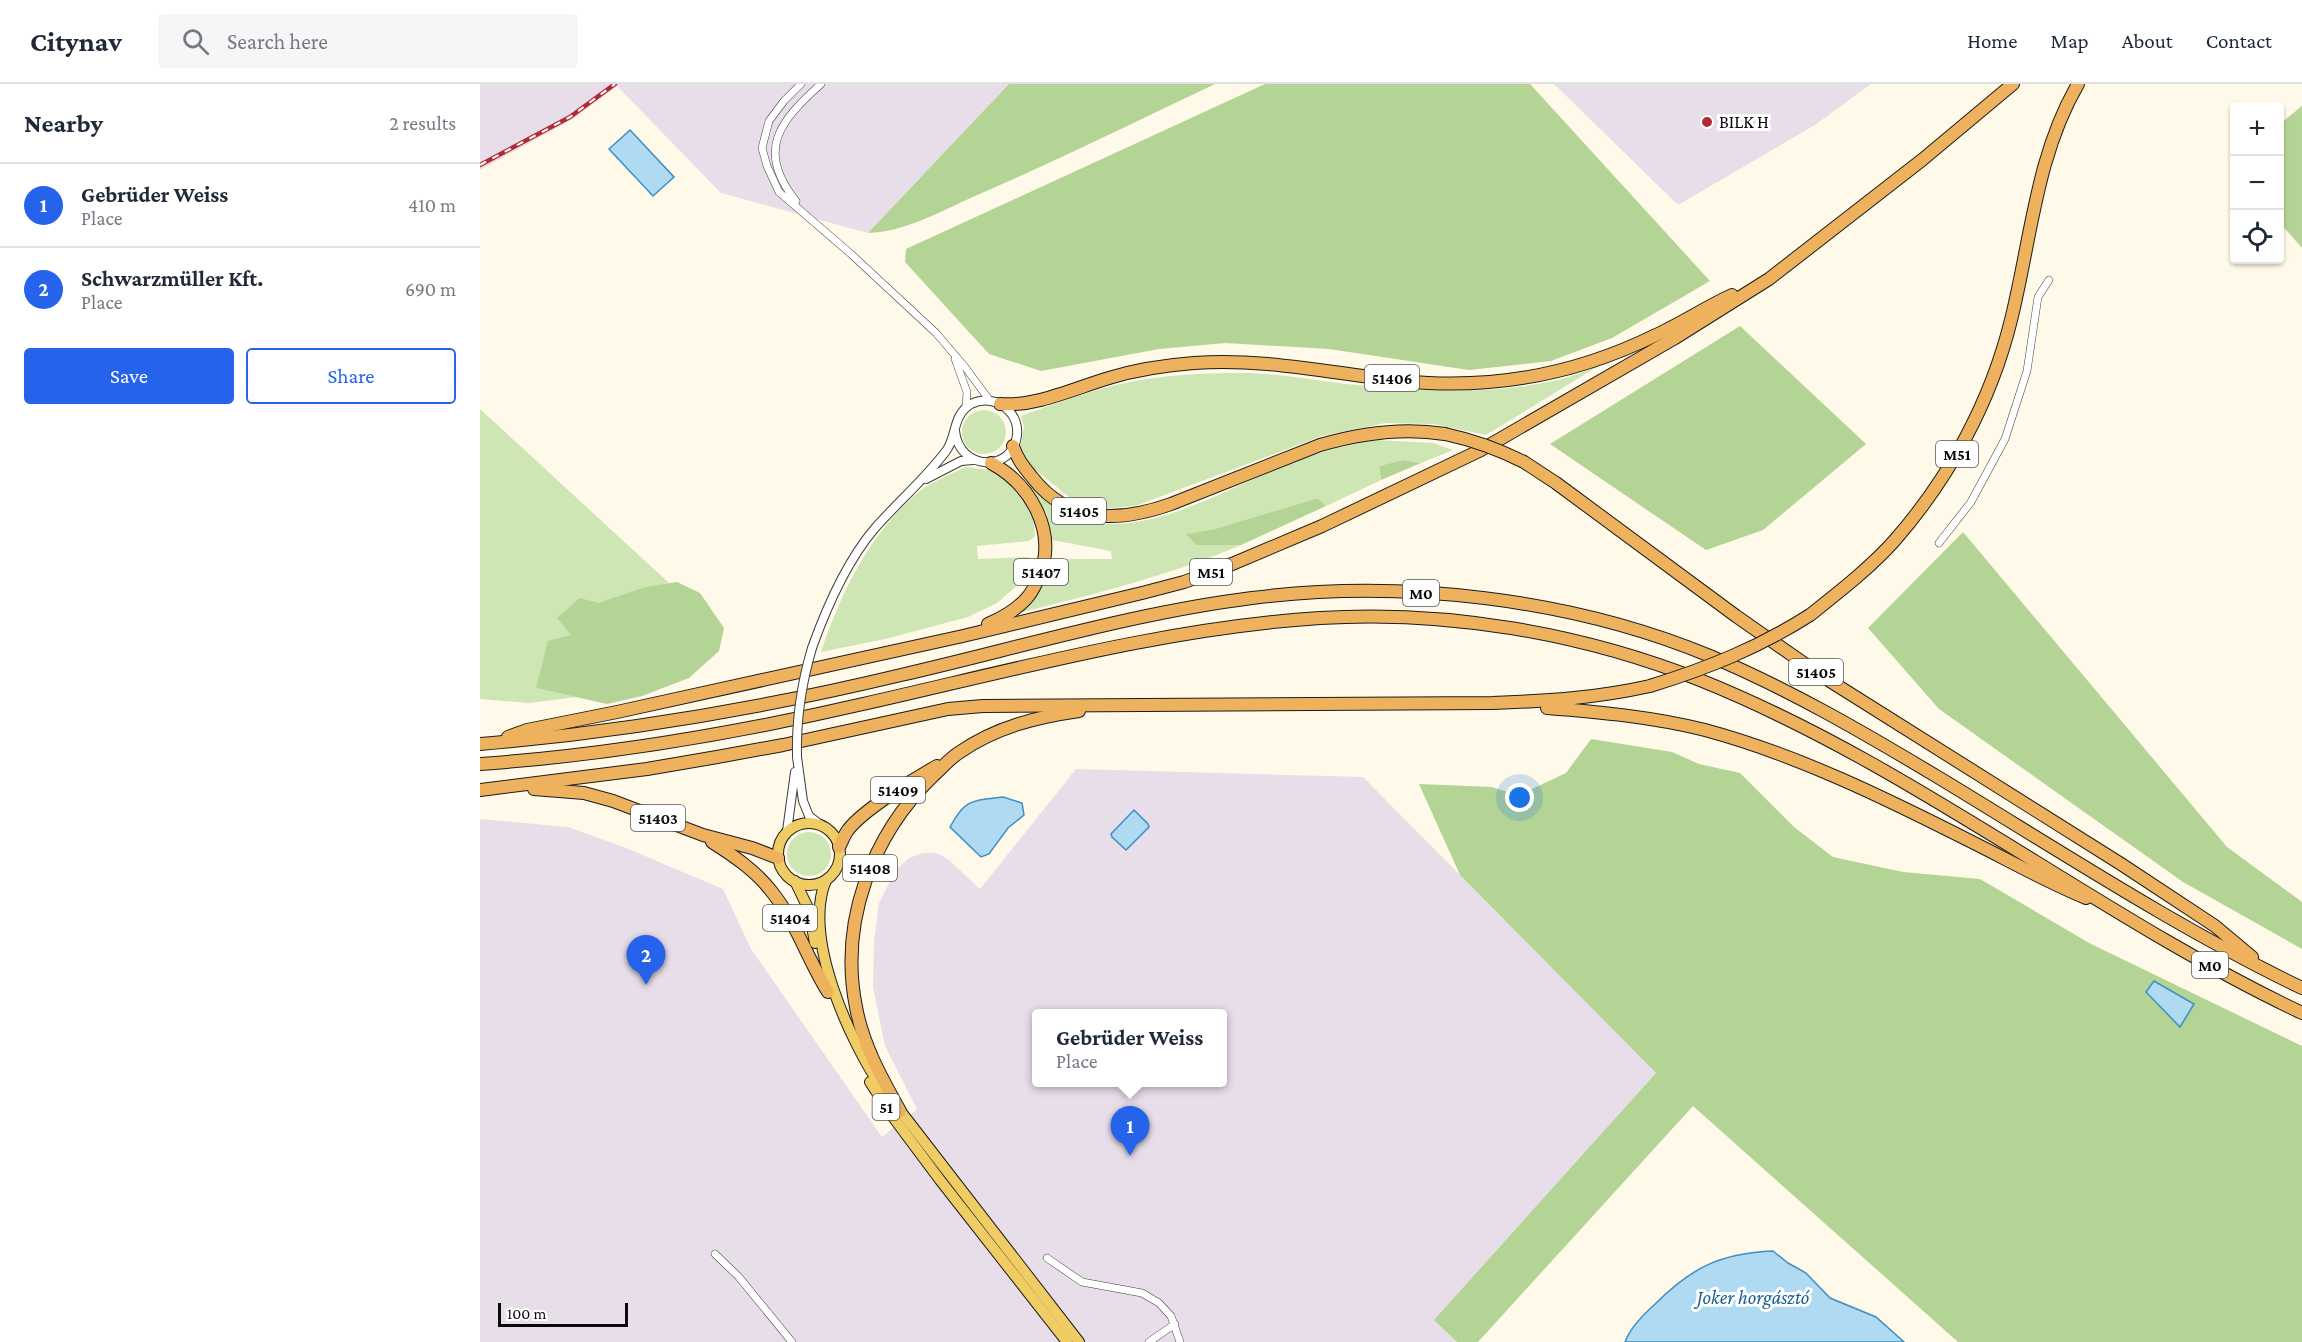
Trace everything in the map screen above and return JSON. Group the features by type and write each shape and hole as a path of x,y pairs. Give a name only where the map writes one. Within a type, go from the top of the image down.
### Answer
{"highway":[{"name":"M51","path":"963,636 1184,582 1322,526 1481,450 1675,338 1769,279 1922,160 2013,84"},
{"name":"M51","path":"1492,703 1573,700 1607,696 1650,686 1736,656 1810,615 1849,584 1894,540 1934,492 1978,414 1990,386 2011,321 2033,207 2045,164 2069,99 2078,84"},
{"name":"51406","path":"995,402 1015,405 1056,395 1113,376 1191,363 1231,361 1428,383 1463,383 1529,377 1564,370 1614,354 1658,335 1709,305 1769,279"},
{"name":"51405","path":"1013,446 1016,456 1050,496 1082,513 1116,518 1171,504 1345,437 1372,432 1404,431 1445,434 1474,440 1524,462 1566,490 1736,616 1822,676 2121,864 2215,926 2273,975"},
{"name":"51407","path":"963,636 1006,616 1028,597 1045,562 1045,535 1040,516 1013,476 991,463"},
{"name":"M0","path":"485,744 647,725 771,703 898,676 1121,622 1252,598 1375,591 1496,601 1548,609 1611,624 1705,654 1760,678 1864,733 2067,858 2273,975 2302,988"},
{"name":"M0","path":"480,764 595,753 684,740 864,704 1094,651 1219,629 1324,618 1426,618 1495,626 1587,644 1634,657 1697,679 1790,721 1852,753 1954,812 2227,975 2302,1013"},
{"path":"485,744 527,730 963,636"},
{"path":"480,790 717,757 948,709 1018,705 1492,703 1633,716 1704,730 1747,744 1815,769 1881,798 1973,842 2058,887 2121,913"},
{"name":"51408","path":"900,1111 876,1068 861,1028 853,984 854,928 866,879 887,832 914,794 953,757 996,732 1033,719 1119,705"},
{"name":"51409","path":"839,847 848,830 860,819 915,778 953,757"},
{"name":"51403","path":"506,787 584,793 613,801 703,835 752,848 778,858"},
{"name":"51404","path":"703,835 750,869 772,892 789,917 828,992"}],"main road":[{"path":"778,858 778,848 787,831 804,823 822,826 830,831 839,847"},
{"name":"51","path":"839,847 839,862 825,880 821,892 819,932 835,992 847,1024 873,1075 1079,1342"},
{"name":"51","path":"778,858 784,872 795,881 808,910 828,992 852,1050 893,1117 1067,1342"},
{"path":"795,881 810,885 825,880"}],"street":[{"path":"801,84 784,101 769,122 762,148 766,166 779,192 936,333 995,402 1007,409 1016,422 1017,435 1013,446 1003,458 991,463 961,461 920,482"},
{"path":"807,215 786,189 776,166 774,149 782,125 794,109 821,84"},
{"path":"1939,543 1971,502 2005,439 2027,371 2038,297 2049,280"},
{"path":"822,826 809,816 803,801 797,757 796,727 800,695 812,648 825,612 847,570 874,530 948,449 957,420 966,408 967,392 951,351"},
{"name":"51406","path":"966,408 977,402 995,402"},
{"path":"955,432 960,450 973,460"},
{"path":"787,831 797,757"},
{"path":"716,1254 738,1276 792,1342"},
{"path":"1047,1258 1082,1281 1142,1293 1159,1303 1171,1316 1180,1342"},
{"path":"1149,1342 1175,1324"}],"shaded area":[{"path":"480,84 1009,84 868,233 721,193 617,86 573,119 480,170"},
{"path":"1554,84 1871,84 1815,125 1678,205"},
{"path":"1076,769 1363,777 1656,1073 1435,1320 1457,1342 480,1342 480,819 568,827 626,848 723,889 751,949 882,1137 917,1109 885,1046 873,987 874,941 879,903 895,871 909,858 923,853 937,853 949,860 980,889"}],"green space":[{"path":"1009,84 1215,84 936,214 896,229 868,233"},
{"path":"1265,84 1530,84 1710,281 1612,338 1551,361 1469,370 1329,349 1225,343 1159,349 1041,371 989,354 905,262 906,249"},
{"path":"2302,106 2302,248 2284,228 2284,121"},
{"path":"1740,326 1866,444 1763,530 1706,550 1550,444"},
{"path":"1600,365 1486,435 1434,424 1385,423 1322,436 1135,506 1098,509 1069,497 1033,468 1020,449 1024,427 1021,416 1070,398 1150,378 1196,374 1255,373 1398,389 1450,391 1527,386 1571,376"},
{"path":"480,409 669,583 598,603 558,618 572,636 536,688 576,697 529,703 480,699"},
{"path":"984,410 1000,416 1006,432 1000,448 984,454 968,448 962,432 968,416"},
{"path":"1376,440 1433,443 1453,450 1421,463 1403,460 1379,466 1381,480 1326,506 1318,498 1215,529 1187,534 1196,545 1241,545 1213,556 1129,584 1014,614 1049,559 1112,559 1111,551 1052,540 1047,514 1024,478 1049,503 1065,515 1092,523 1121,524 1179,511 1299,460"},
{"path":"1403,460 1421,463 1381,480 1379,466"},
{"path":"966,467 997,471 1011,483 1024,500 1033,518 1035,536 1029,541 977,546 978,559 1029,557 1030,566 1019,584 997,603 968,617 885,639 821,652 837,609 857,568 883,530 920,491"},
{"path":"1318,498 1326,506 1241,545 1196,545 1186,534 1215,529"},
{"path":"1963,532 2227,847 2302,902 2302,949 2183,882 1939,709 1868,628"},
{"path":"677,582 700,593 724,628 719,651 689,678 642,696 607,704 536,688 548,641 571,635 557,618 580,598 598,603 646,587"},
{"path":"1591,739 1672,752 1699,764 1740,773 1794,827 1833,857 1903,872 1980,879 2091,944 2302,1046 2302,1342 1958,1342 1693,1106 1478,1342 1457,1342 1434,1320 1656,1073 1460,875 1419,784 1491,787 1519,795 1566,773"},
{"path":"809,832 825,838 831,854 825,870 809,876 793,870 787,854 793,838"}],"water":[{"path":"630,130 674,177 653,196 609,149"},
{"path":"1003,797 1022,803 1024,815 1008,828 989,854 981,857 950,827 961,811 971,803"},
{"path":"1134,810 1149,827 1126,850 1111,834"},
{"path":"2154,981 2194,1004 2180,1027 2146,992"},
{"name":"Joker horgásztó","path":"1773,1251 1806,1273 1830,1298 1876,1317 1904,1342 1625,1342 1633,1327 1646,1313 1694,1272 1737,1255"}],"railway":[{"path":"480,165 570,117 615,84"}],"place":[{"name":"BILK H","path":"1707,122"},
{"name":"Schwarzmüller Kft.","path":"646,985"},
{"name":"Gebrüder Weiss","path":"1130,1156"}]}
